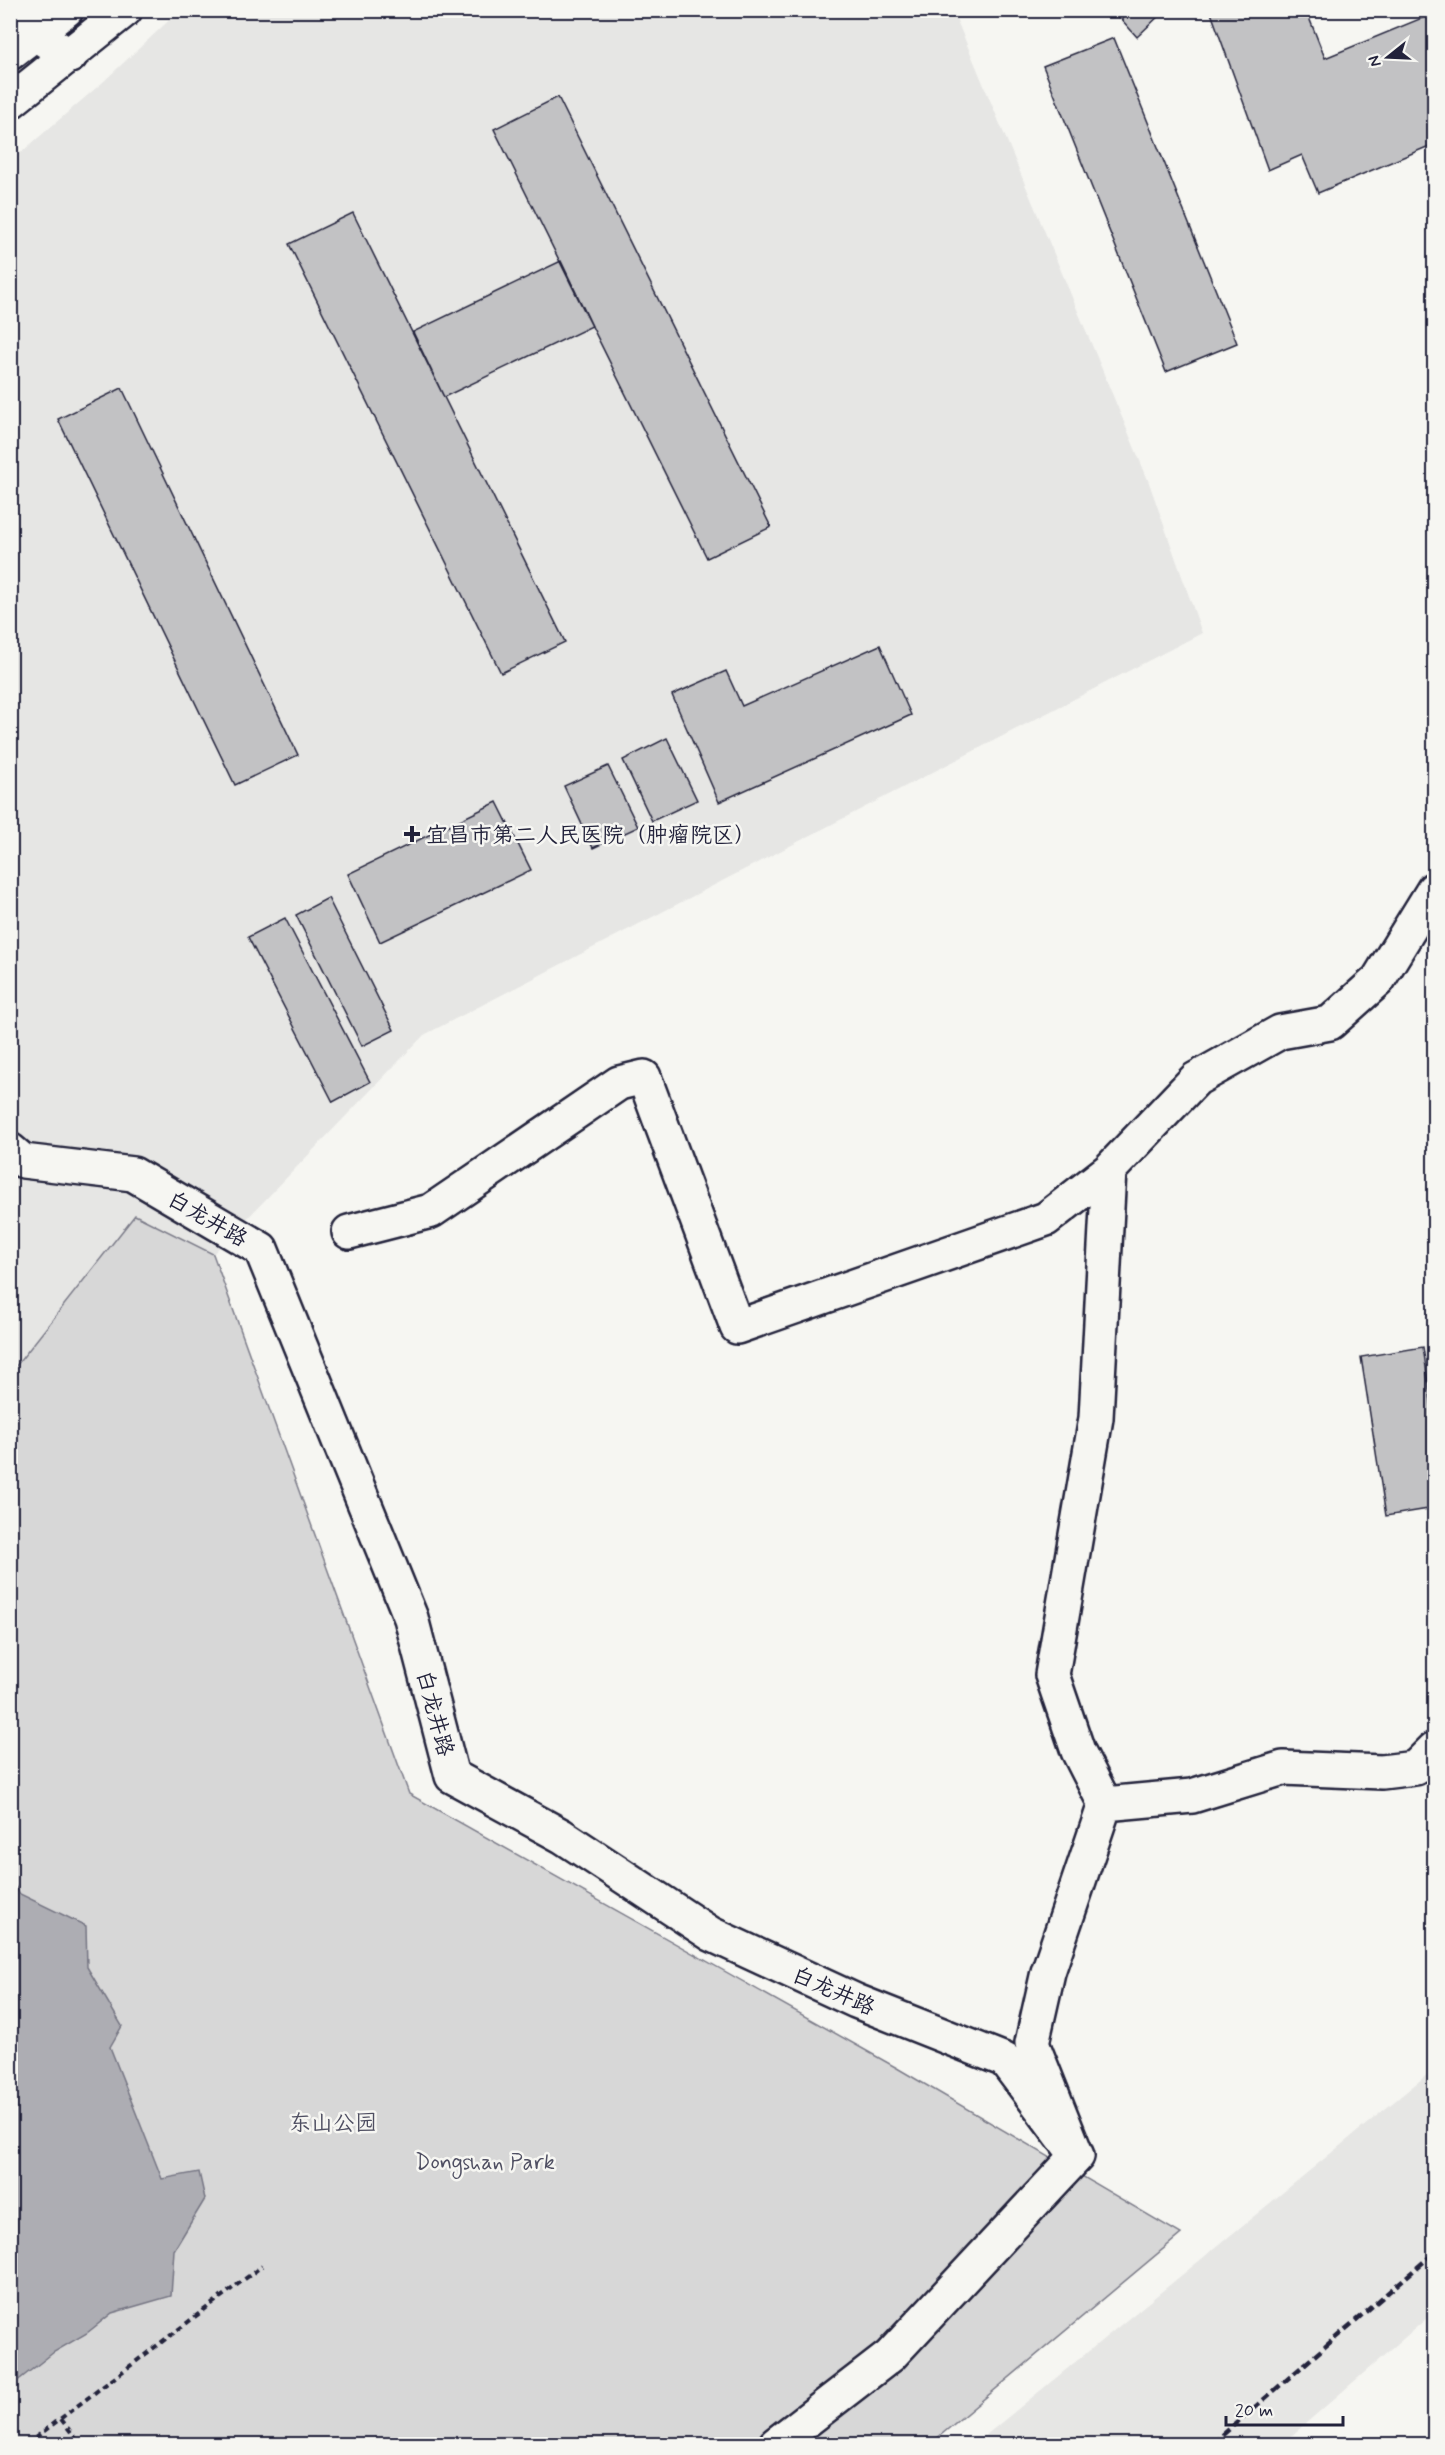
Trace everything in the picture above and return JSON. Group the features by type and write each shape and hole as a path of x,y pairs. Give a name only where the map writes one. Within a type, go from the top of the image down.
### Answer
{"street":[{"path":"19,35 66,10"},
{"path":"10,102 125,10"},
{"path":"19,35 70,56"},
{"path":"349,1232 431,1211 619,1083 644,1077 737,1327 1046,1219 1109,1170 1196,1079 1280,1032 1330,1023 1378,980 1434,890"},
{"name":"白龙井路","path":"10,1150 23,1161 132,1174 261,1249 411,1618 452,1776 562,1836 711,1934 856,2001 1005,2060 1077,2156"},
{"path":"776,2445 890,2356 1077,2156 1032,2043 1048,1972 1105,1804 1078,1751 1052,1675 1096,1418 1109,1170"},
{"path":"1105,1804 1192,1796 1283,1768 1382,1772 1415,1768 1434,1749"}],"path":[{"path":"27,2445 262,2266"},
{"path":"61,2419 80,2445"}],"shaded area":[{"name":"宜昌市第二人民医院（肿瘤院区）","path":"179,11 953,11 1148,480 1202,633 424,1035 213,1254 135,1215 15,1366 10,1363 10,162 103,82"},
{"path":"11,1880 20,1894 86,1926 87,1967 122,2026 110,2047 162,2179 199,2172 205,2199 174,2250 171,2296 112,2313 87,2333 54,2352 11,2386"},
{"path":"1434,2069 1434,2312 1282,2444 975,2444"}],"green space":[{"name":"Dongshan Park","path":"135,1215 213,1254 409,1794 897,2068 1181,2234 930,2444 11,2444 10,1363 16,1366"}],"building":[{"path":"1113,10 1165,10 1137,37"},
{"path":"1210,10 1306,10 1325,58 1434,13 1434,144 1318,193 1302,155 1268,170"},
{"path":"1114,38 1237,343 1166,372 1043,66"},
{"path":"558,97 771,527 707,558 494,129"},
{"path":"353,213 565,642 501,673 289,244"},
{"path":"561,261 592,326 444,397 413,332"},
{"path":"122,388 298,755 235,785 58,419"},
{"path":"880,645 911,715 719,802 672,695 726,671 742,706"},
{"path":"667,738 697,800 652,821 623,760"},
{"path":"608,766 638,827 593,848 564,786"},
{"path":"497,802 531,870 380,942 348,874"},
{"path":"328,898 394,1030 362,1046 296,915"},
{"path":"285,918 370,1082 333,1102 248,937"},
{"path":"1423,1347 1434,1422 1434,1508 1386,1516 1361,1357"}],"railway":[{"path":"1212,2444 1434,2253"}],"place":[{"name":"宜昌市第二人民医院（肿瘤院区）","path":"412,834"}],"park label":[{"name":"东山公园","path":"333,2122"}]}
